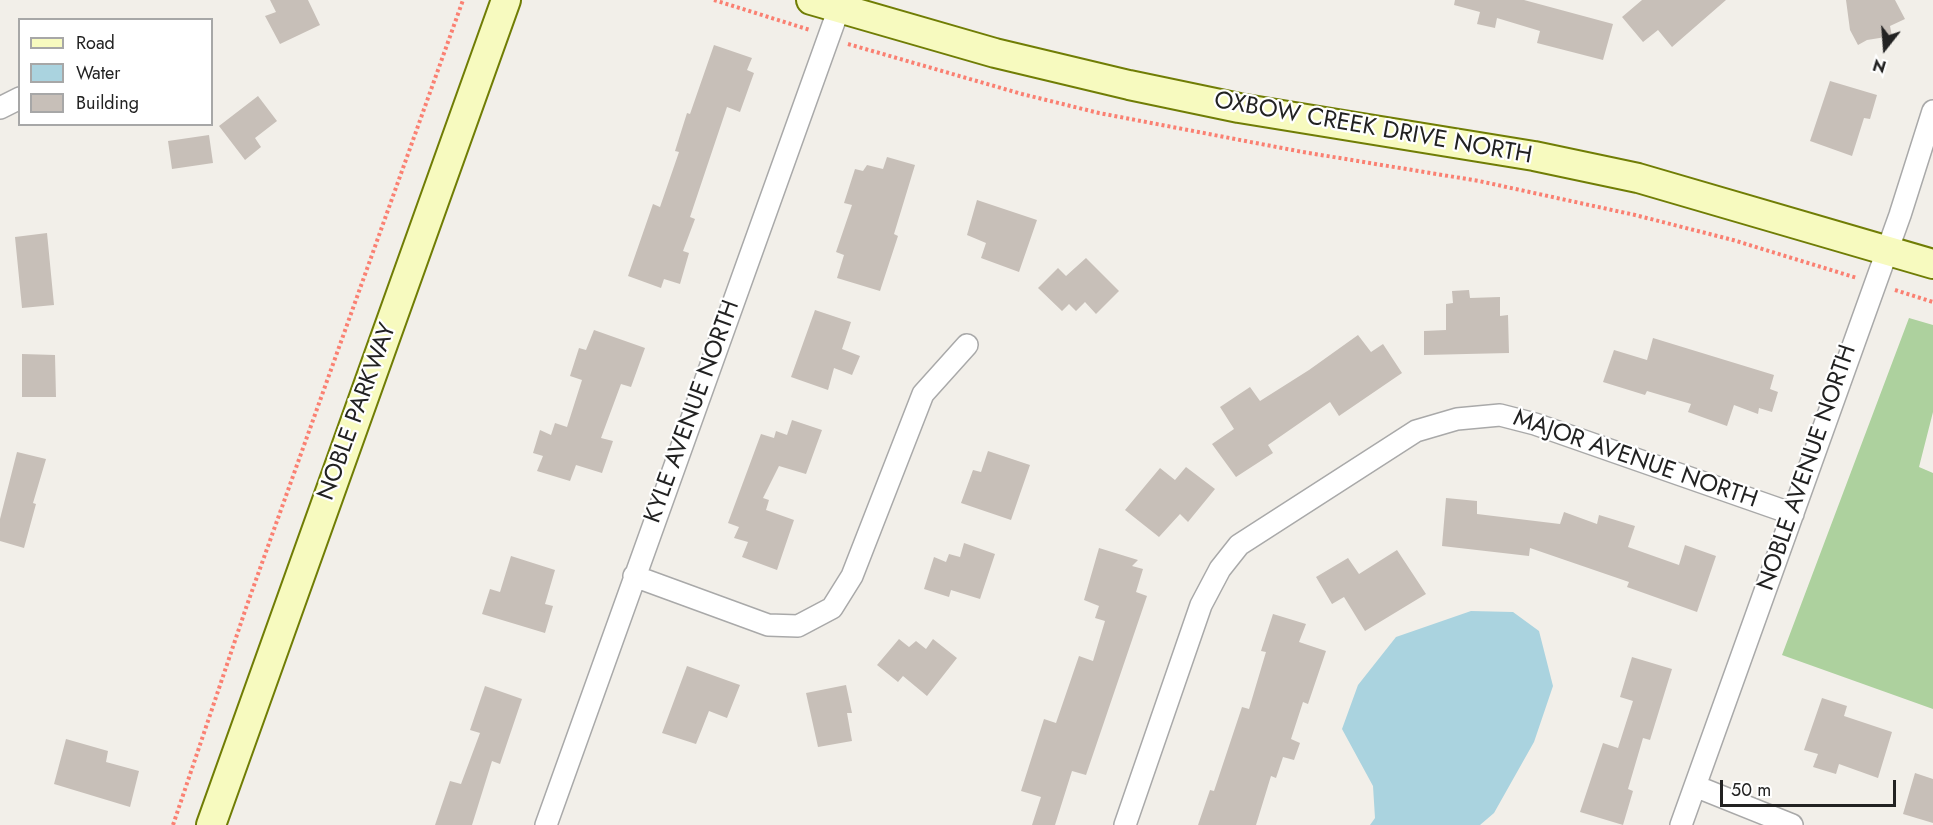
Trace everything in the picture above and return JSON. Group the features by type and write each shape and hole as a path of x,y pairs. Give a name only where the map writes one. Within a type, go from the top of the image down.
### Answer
{"street":[{"name":"NOBLE PARKWAY","path":"211,825 506,0"},
{"name":"OXBOW CREEK DRIVE NORTH","path":"811,0 841,4 1064,70 1195,99 1310,121 1534,156 1638,178 1933,264"},
{"name":"KYLE AVENUE NORTH","path":"546,825 841,4"},
{"path":"0,108 18,99"},
{"name":"NOBLE AVENUE NORTH","path":"1681,825 1887,250 1933,111"},
{"path":"634,576 768,625 798,626 832,608 852,576 923,394 967,345"},
{"name":"MAJOR AVENUE NORTH","path":"1125,825 1202,605 1220,569 1239,545 1416,431 1457,419 1500,415 1535,424 1793,514"},
{"path":"1695,786 1792,825"}],"path":[{"path":"172,825 247,605 462,0"},
{"path":"714,0 807,29"},
{"path":"852,46 1099,113 1559,198 1733,240 1846,274"},
{"path":"1905,293 1933,302"}],"green space":[{"path":"1909,318 1933,325 1933,412 1919,467 1933,473 1933,709 1782,655"}],"water":[{"path":"1471,611 1513,612 1539,631 1553,686 1534,742 1494,813 1480,825 1370,825 1375,818 1373,786 1342,729 1358,685 1396,637"}],"building":[{"path":"270,0 308,0 320,25 280,44 265,16 276,12"},
{"path":"1455,0 1524,0 1613,24 1603,60 1537,43 1540,31 1497,18 1495,28 1477,24 1480,12 1454,5"},
{"path":"1642,0 1726,0 1672,47 1658,30 1643,42 1622,17"},
{"path":"1846,0 1895,0 1905,19 1890,26 1892,36 1867,40 1858,45 1850,30"},
{"path":"714,45 752,58 747,70 754,73 740,112 727,107 690,217 695,219 683,251 689,253 680,284 664,279 661,288 628,276 653,204 660,207 679,152 675,151 687,113 690,114"},
{"path":"1830,81 1877,95 1870,119 1864,118 1852,156 1810,141"},
{"path":"258,96 277,121 255,138 261,147 245,160 219,126"},
{"path":"209,135 213,163 172,169 168,141"},
{"path":"887,157 915,165 894,234 898,236 880,291 837,278 844,255 836,252 852,205 844,203 855,169 863,171 867,165 883,169"},
{"path":"977,200 1037,220 1019,272 981,258 986,243 967,235"},
{"path":"47,233 54,305 22,308 15,237"},
{"path":"1086,258 1119,291 1096,314 1085,302 1076,311 1069,304 1062,311 1038,288 1058,268 1066,276"},
{"path":"1469,290 1470,298 1500,297 1500,316 1508,315 1509,353 1424,355 1424,331 1446,330 1446,304 1453,303 1452,291"},
{"path":"815,310 851,322 842,349 860,356 852,375 834,368 828,390 791,377"},
{"path":"594,330 645,348 631,387 621,384 601,438 613,441 602,473 576,465 570,481 537,471 543,456 533,453 540,430 551,435 555,423 567,427 582,380 570,376 579,348 586,350"},
{"path":"1358,335 1371,352 1383,344 1402,373 1339,416 1330,402 1268,445 1273,453 1236,477 1212,444 1234,429 1220,407 1250,387 1260,401"},
{"path":"1653,338 1774,375 1770,389 1778,392 1772,412 1759,408 1758,414 1734,405 1727,426 1688,412 1691,404 1647,391 1645,395 1603,382 1614,350 1647,360"},
{"path":"22,354 55,355 56,397 22,397"},
{"path":"792,420 822,430 806,474 779,466 763,498 769,500 766,510 794,520 777,570 742,557 748,542 734,538 739,527 728,523 761,434 774,438 776,431 787,435"},
{"path":"988,451 1030,465 1011,520 961,503 973,470 981,472"},
{"path":"17,452 46,459 33,503 36,504 24,548 0,541 0,519"},
{"path":"1186,467 1215,489 1188,522 1180,514 1159,537 1125,510 1160,468 1175,480"},
{"path":"1446,498 1477,501 1477,514 1560,524 1564,512 1597,524 1599,515 1635,526 1628,547 1679,565 1685,545 1716,556 1697,612 1627,587 1629,582 1530,548 1529,556 1442,546"},
{"path":"964,543 995,554 980,599 951,590 949,597 924,589 934,557 946,562 949,554 960,557"},
{"path":"1099,548 1138,560 1132,566 1143,569 1136,592 1147,596 1086,775 1072,771 1055,825 1032,825 1041,797 1021,791 1044,719 1056,723 1079,656 1093,661 1105,621 1095,618 1099,606 1084,600"},
{"path":"1397,550 1426,594 1365,631 1344,597 1332,604 1316,577 1348,558 1359,574"},
{"path":"511,556 555,570 545,604 553,606 545,633 482,614 490,589 500,592"},
{"path":"1273,614 1306,624 1299,642 1326,651 1308,704 1303,702 1291,739 1300,743 1294,760 1283,757 1276,778 1271,776 1256,825 1198,825 1210,790 1214,791 1242,707 1249,709 1266,652 1261,651"},
{"path":"899,639 909,647 916,641 926,649 933,639 957,658 927,696 903,676 898,682 877,665"},
{"path":"1632,657 1672,669 1650,740 1643,738 1628,789 1633,791 1623,825 1580,812 1603,743 1618,748 1633,701 1620,697"},
{"path":"687,666 740,685 727,718 709,711 696,744 662,733"},
{"path":"846,685 852,713 847,713 852,741 818,747 806,693"},
{"path":"485,686 522,699 500,764 492,761 472,825 435,825 450,781 461,784 480,733 470,730"},
{"path":"1822,698 1847,706 1844,716 1892,732 1878,778 1839,764 1836,774 1813,767 1818,754 1804,750"},
{"path":"66,739 108,751 106,762 139,771 130,807 54,784"},
{"path":"1915,773 1933,779 1933,823 1903,814"}]}
